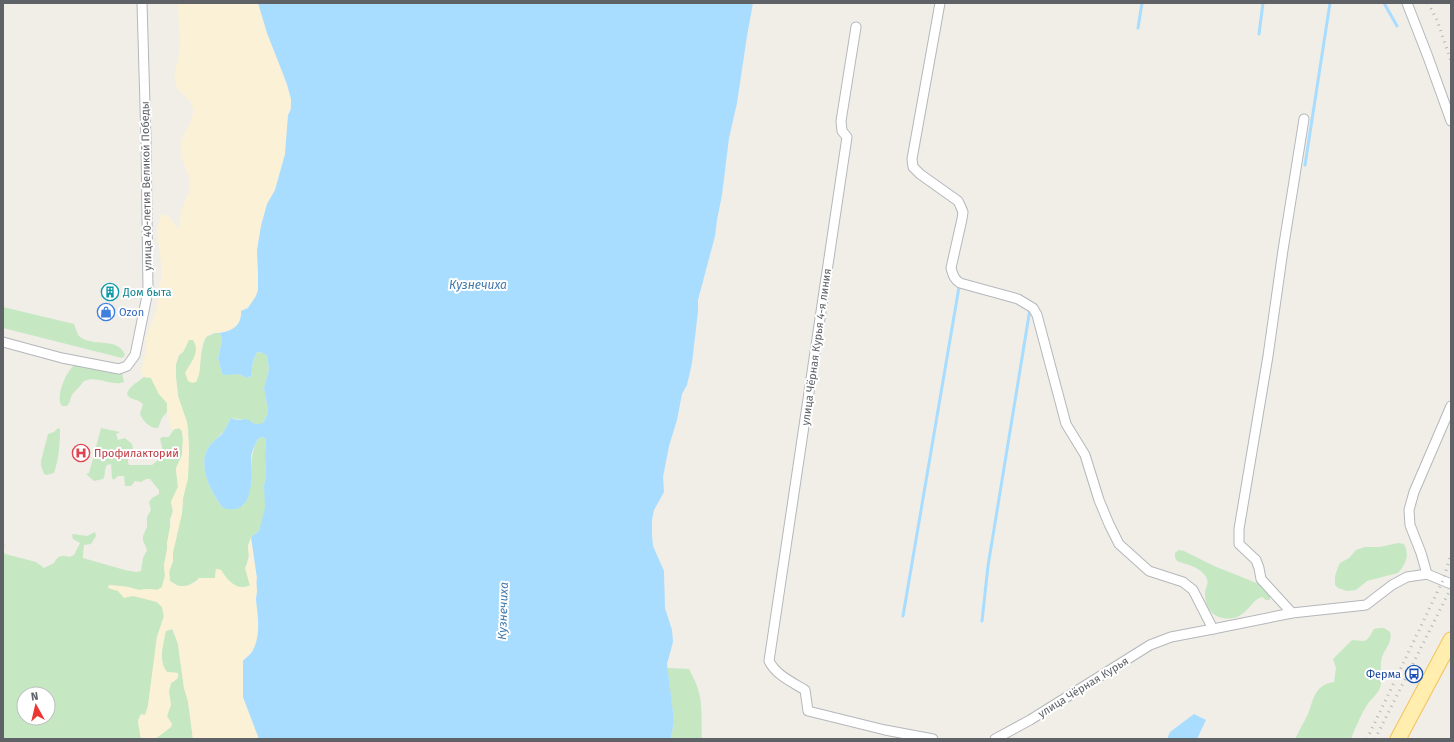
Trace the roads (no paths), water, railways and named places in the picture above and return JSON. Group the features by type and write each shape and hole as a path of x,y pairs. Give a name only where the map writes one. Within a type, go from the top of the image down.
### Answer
{"main road":[{"path":"1398,739 1451,640"}],"street":[{"name":"улица 40-летия Великой Победы","path":"3,342 62,358 118,369 127,366 135,355 148,291 142,3"},
{"path":"940,3 912,159 913,167 920,174 958,201 963,212 952,268 955,280 960,284 1018,299 1032,308 1037,315 1066,424 1085,455 1108,524 1119,544 1149,571 1183,582 1193,590 1213,629"},
{"path":"1407,3 1451,121"},
{"name":"улица Чёрная Курья 4-я линия","path":"856,28 841,121 842,131 847,137 769,661 778,673 805,690 808,711 885,730 933,739"},
{"path":"1292,613 1261,579 1256,560 1239,544 1239,529 1268,356 1304,119"},
{"path":"1451,406 1414,492 1409,510 1410,525 1421,553 1427,574 1451,584"},
{"name":"улица Чёрная Курья","path":"995,739 1030,720 1150,645 1171,637 1292,613 1366,605 1392,585 1407,577 1427,574"}],"water":[{"name":"Кузнечиха","path":"258,3 753,3 737,103 729,138 715,236 698,300 692,363 687,385 682,394 677,420 669,446 663,477 664,492 654,510 652,520 653,546 664,571 665,608 672,630 673,642 667,664 674,720 671,739 259,739 243,697 243,661 252,652 256,644 258,632 256,600 257,578 251,537 259,531 265,508 264,485 266,476 266,439 262,437 258,439 253,449 251,456 251,486 246,502 241,507 233,509 223,508 209,486 206,477 204,460 210,445 222,434 231,418 240,420 247,419 259,424 263,423 268,410 264,388 269,369 267,356 263,353 257,352 253,361 251,376 247,378 239,374 222,374 218,358 222,341 220,333 233,329 238,324 241,311 248,308 258,290 257,250 261,226 267,204 275,190 285,154 288,115 291,109 291,99 287,84 267,33"},
{"path":"1194,714 1206,720 1197,739 1167,739 1170,732"}],"waterway":[{"path":"1138,28 1142,3"},
{"path":"1259,34 1263,3"},
{"path":"1305,165 1330,3"},
{"path":"1384,3 1397,26"},
{"path":"903,616 959,287"},
{"path":"982,621 988,566 1030,309"}],"railway":[{"path":"1428,3 1437,20 1451,61"},
{"path":"1367,739 1443,580 1451,555"},
{"path":"1375,739 1451,588"}],"place":[{"name":"Дом быта","path":"110,292"},
{"name":"Ozon","path":"106,312"},
{"name":"Профилакторий","path":"81,453"},
{"name":"Ферма","path":"1414,674"}]}
